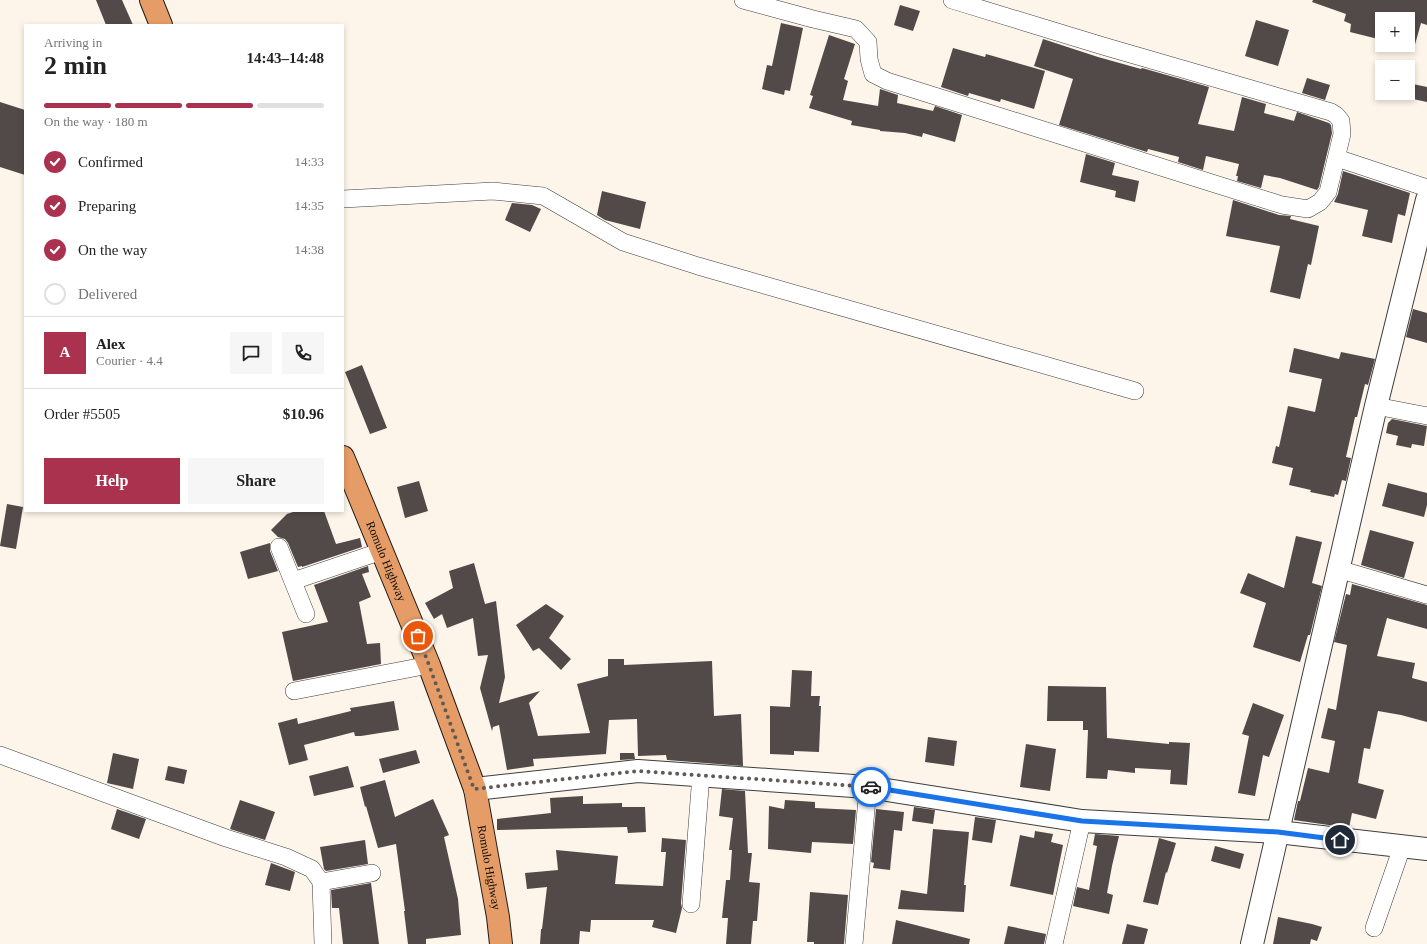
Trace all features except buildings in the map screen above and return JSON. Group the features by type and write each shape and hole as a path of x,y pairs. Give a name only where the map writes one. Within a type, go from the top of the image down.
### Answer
{"highway":[{"path":"151,0 161,24"},
{"name":"Romulo Highway","path":"344,459 429,665 474,789 498,917 501,944"}],"street":[{"path":"743,0 856,29 868,42 869,59 873,74 887,81 1282,205 1308,209 1320,202 1328,192 1342,134 1341,121 1331,112 1103,46 952,0"},
{"path":"1337,158 1427,188"},
{"path":"344,199 493,191 543,196 623,242 698,266 1135,391"},
{"path":"1252,944 1376,406 1427,200"},
{"path":"1376,406 1427,416"},
{"path":"279,547 306,614"},
{"path":"293,581 382,551"},
{"path":"1338,569 1427,596"},
{"path":"294,691 429,665"},
{"path":"0,755 226,838 286,857 312,869 321,882 323,944"},
{"path":"474,789 638,771 868,787 1082,821 1278,832 1427,849"},
{"path":"691,904 701,775"},
{"path":"854,944 868,787"},
{"path":"1054,944 1082,821"},
{"path":"1374,928 1402,847"},
{"path":"321,882 372,873"}],"way so far":[{"path":"418,636 474,789 638,771 871,787"}],"route":[{"path":"871,787 1082,821 1278,832 1340,840"}]}
